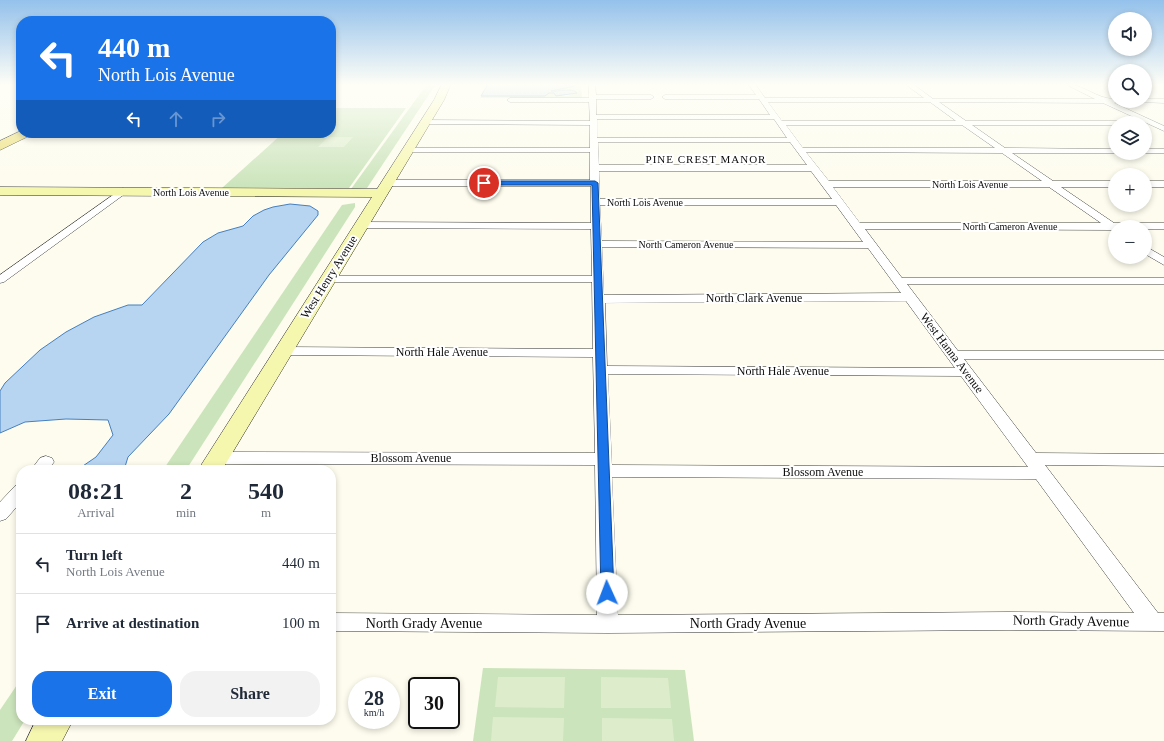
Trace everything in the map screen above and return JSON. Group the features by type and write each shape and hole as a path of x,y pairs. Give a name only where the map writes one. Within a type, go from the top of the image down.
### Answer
{"main road":[{"path":"2,142 16,131"},
{"path":"2,142 16,134"},
{"path":"2,142 16,137"}],"street":[{"name":"West Henry Avenue","path":"214,464 385,188 426,119"},
{"path":"957,119 1108,223"},
{"path":"593,120 608,624"},
{"path":"424,122 777,120 963,123 1108,123"},
{"name":"West Hanna Avenue","path":"777,120 1042,474 1158,622"},
{"path":"1152,123 1164,123"},
{"path":"1152,125 1164,130"},
{"path":"408,150 594,145 796,145 1002,150 1108,150"},
{"path":"1152,151 1164,151"},
{"path":"595,168 814,168"},
{"name":"North Lois Avenue","path":"0,191 123,192 595,183"},
{"name":"North Lois Avenue","path":"825,184 1108,184"},
{"path":"1152,184 1164,184"},
{"path":"0,280 123,192"},
{"name":"North Lois Avenue","path":"596,202 839,202"},
{"path":"362,225 596,226"},
{"name":"North Cameron Avenue","path":"857,226 1108,227"},
{"name":"North Cameron Avenue","path":"1152,226 1164,226"},
{"name":"North Cameron Avenue","path":"597,244 871,245"},
{"path":"1152,254 1164,262"},
{"path":"328,279 598,279"},
{"path":"898,281 1164,281"},
{"name":"North Clark Avenue","path":"598,299 910,297"},
{"name":"North Hale Avenue","path":"284,351 600,353"},
{"path":"953,355 1164,355"},
{"name":"North Hale Avenue","path":"601,370 966,372"},
{"path":"1031,459 1164,460"},
{"name":"Blossom Avenue","path":"214,464 603,465 1042,474"},
{"path":"0,514 16,496"},
{"name":"North Grady Avenue","path":"336,622 608,624 1008,621 1158,622"},
{"path":"43,741 53,725"}],"green space":[{"path":"336,119 398,119 349,188 222,188 277,138 336,138"},
{"path":"402,119 413,119 367,188 351,189"},
{"path":"353,137 344,147 318,147 327,138"},
{"path":"355,203 355,207 189,465 166,465 342,205"},
{"path":"483,668 685,670 694,741 473,741"},
{"path":"498,677 565,677 564,708 495,707"},
{"path":"601,677 668,678 671,708 601,708"},
{"path":"16,686 16,725 22,725 12,741 0,741 0,710"},
{"path":"493,717 564,718 563,741 491,741"},
{"path":"602,718 672,719 674,741 602,741"}],"water":[{"path":"290,204 310,206 318,211 318,215 269,275 169,414 128,457 126,465 84,465 96,457 113,435 108,420 66,419 25,422 0,433 0,391 5,383 40,350 66,332 94,317 128,305 142,305 203,242 218,233 243,226 253,216 273,207"}],"district":[{"name":"PINE CREST MANOR","path":"706,159"}],"route":[{"path":"484,183 595,183 607,593"}]}
